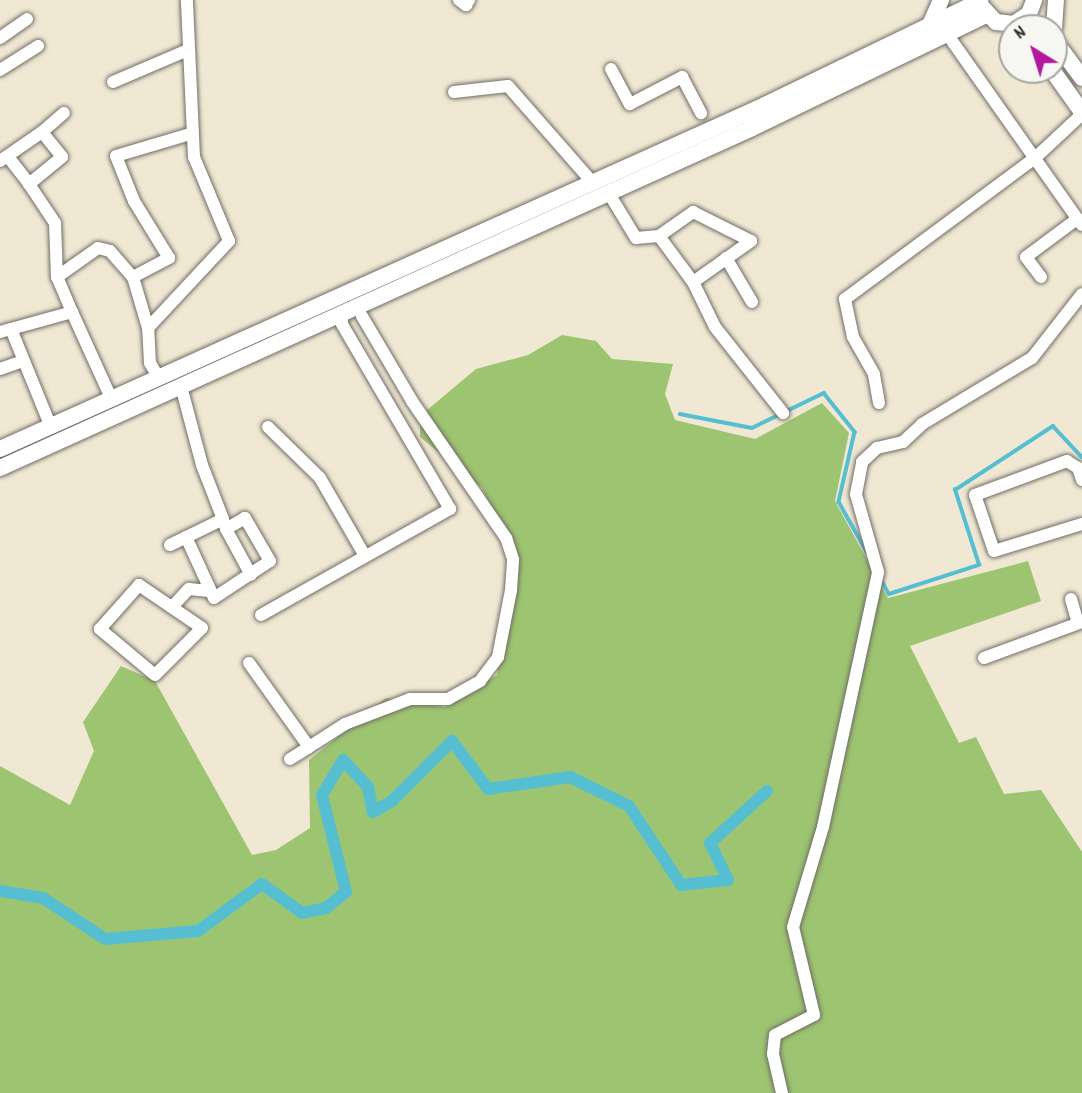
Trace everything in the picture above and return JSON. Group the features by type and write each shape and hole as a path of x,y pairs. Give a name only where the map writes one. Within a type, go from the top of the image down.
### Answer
{"main road":[{"path":"941,0 941,35"},
{"path":"0,468 342,314 364,309 600,190 941,35 982,5 998,19"},
{"path":"941,35 973,28 998,28"},
{"path":"1068,59 1082,78"},
{"path":"1062,84 1082,113"},
{"path":"0,449 359,287 600,190"},
{"path":"359,287 364,309"}],"street":[{"path":"148,328 229,241 194,157 187,0"},
{"path":"459,0 466,5 469,0"},
{"path":"0,38 27,19"},
{"path":"941,35 1080,222 1026,257 1041,277"},
{"path":"0,70 38,46"},
{"path":"113,82 188,50"},
{"path":"611,69 630,104 682,77 701,113"},
{"path":"454,92 508,86 600,190 636,238 659,236 693,212 751,241 693,282"},
{"path":"64,113 4,159 29,184 55,223 58,277 112,400"},
{"path":"879,403 874,374 853,337 845,299 1035,158 1082,113"},
{"path":"29,184 62,157 42,132"},
{"path":"133,277 169,258 134,201 116,156 193,133"},
{"path":"659,236 693,282 715,327 783,413"},
{"path":"58,277 98,248 110,251 133,277 148,328 150,363 159,378"},
{"path":"726,258 752,302"},
{"path":"782,1093 773,1054 775,1035 814,1015 793,927 824,827 878,572 856,494 862,462 877,447 903,442 922,425 1032,358 1082,294"},
{"path":"290,759 345,724 410,699 448,699 480,681 498,657 511,590 513,559 506,538 412,401 364,309"},
{"path":"51,427 23,361 6,330 72,312"},
{"path":"261,615 450,509 342,324 342,314"},
{"path":"0,369 23,361"},
{"path":"181,386 202,465 224,524 251,575"},
{"path":"268,427 320,478 365,556"},
{"path":"1082,480 1078,468 1067,461 975,495 994,551 1082,524"},
{"path":"170,545 186,537 245,518 270,561 214,598 186,537"},
{"path":"139,585 172,607 202,628 155,675 100,629 139,585"},
{"path":"172,607 189,589 209,591"},
{"path":"984,658 1080,622 1071,599"},
{"path":"249,663 309,747"}],"green space":[{"path":"562,335 596,341 612,359 673,364 665,394 675,420 755,439 822,403 849,433 835,501 888,598 1028,561 1041,601 910,646 959,743 976,737 1004,794 1041,790 1082,852 1082,1093 0,1093 0,766 70,805 94,751 83,722 121,666 155,681 252,855 276,850 310,828 309,760 386,698 445,707 497,675 516,559 482,488 420,437 420,416 476,369 528,355"}],"waterway":[{"path":"680,414 752,428 824,393 855,432 839,502 867,552"},
{"path":"880,577 889,594 979,565 955,490 1053,426 1082,457"},
{"path":"0,891 43,898 105,939 198,931 262,884 302,913 326,908 346,892 322,795 343,760 368,787 373,812 392,801 452,741 488,789 570,777 629,806 681,885 728,880 710,843 767,791"}]}
